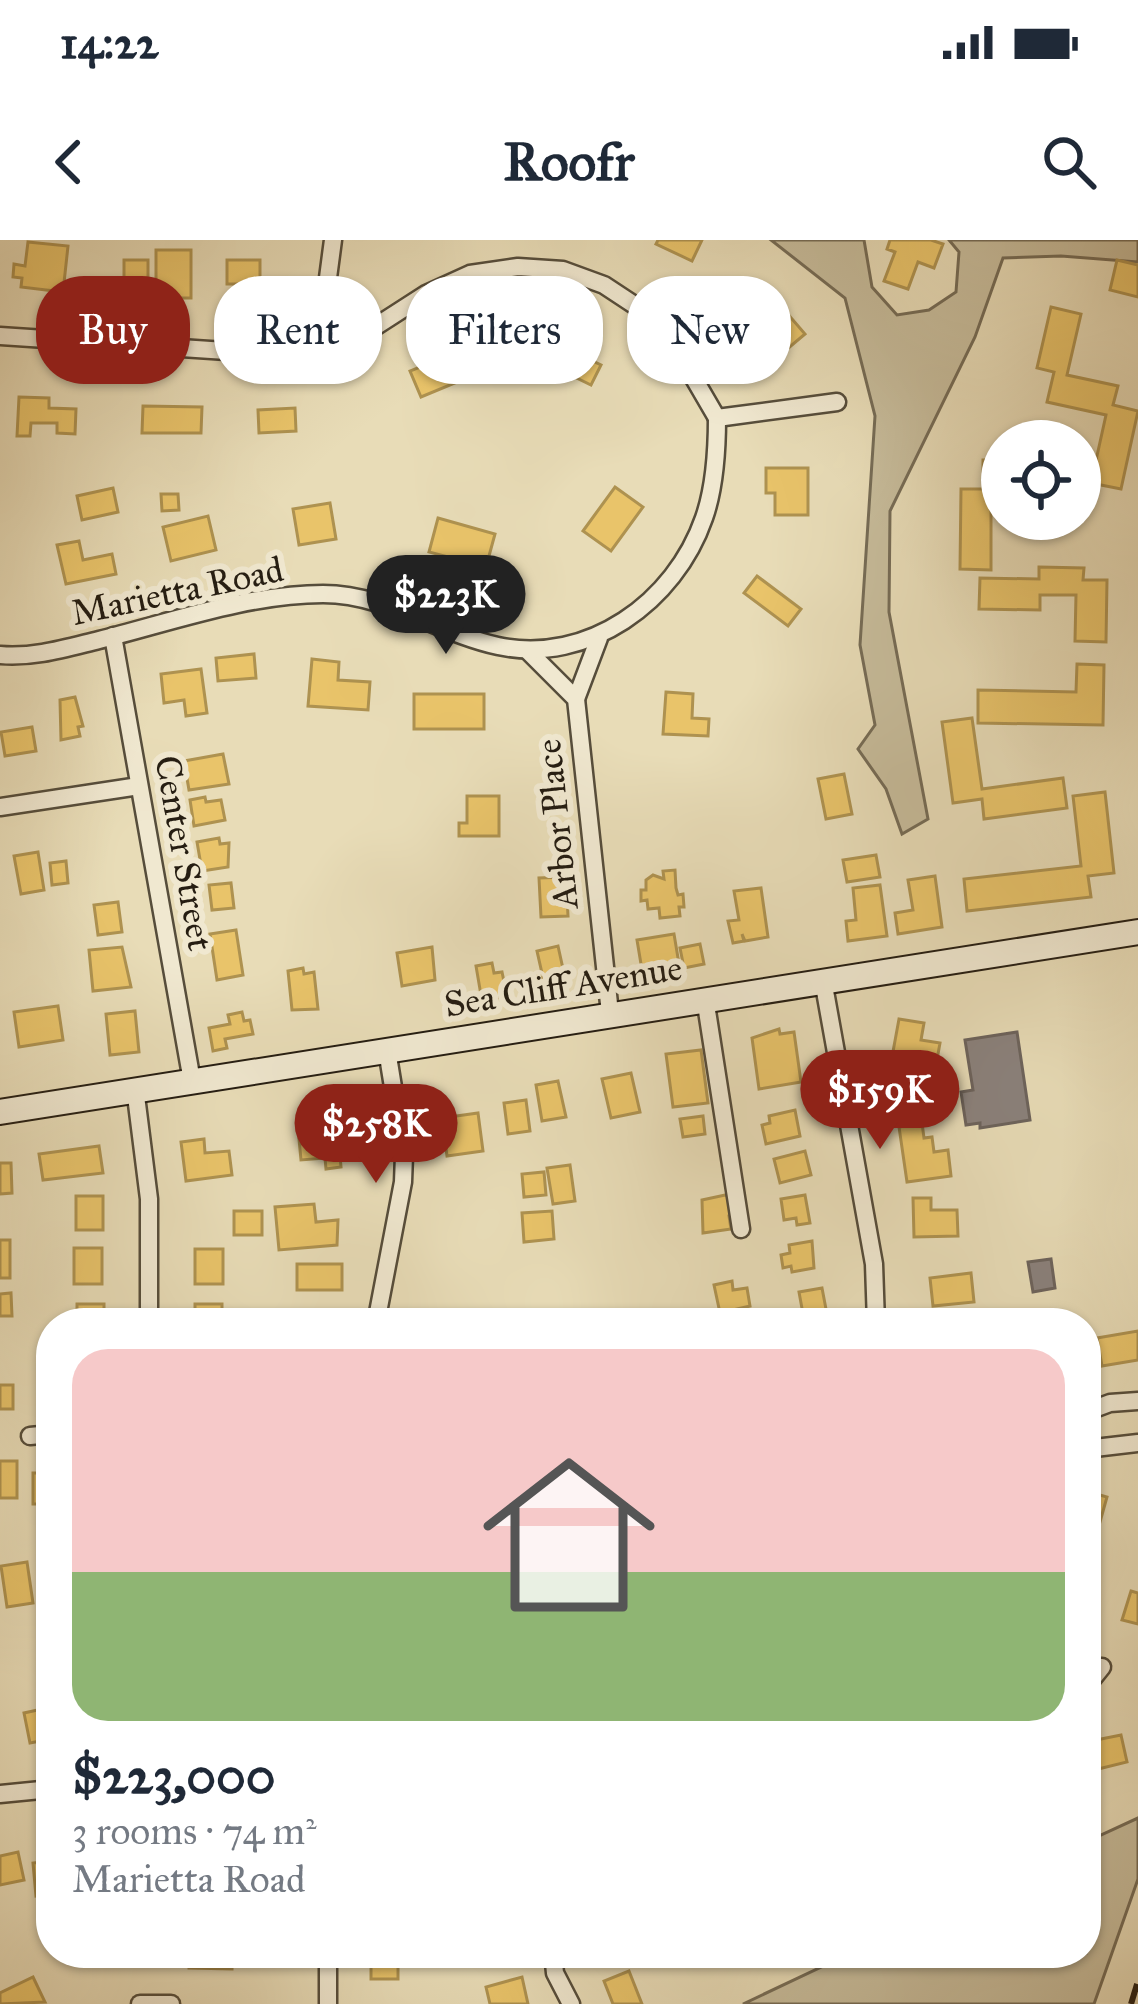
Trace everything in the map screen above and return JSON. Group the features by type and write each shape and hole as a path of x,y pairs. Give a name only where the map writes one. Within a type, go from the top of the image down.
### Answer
{"street":[{"path":"328,276 333,240"},
{"path":"382,322 426,294 470,274 518,267 562,270 604,285 651,316 671,339 717,418 837,402"},
{"path":"0,336 214,353"},
{"name":"Marietta Road","path":"0,655 48,652 262,600 324,594 368,599 469,638 528,651 599,638 646,603 682,562 695,539 711,491 717,418"},
{"name":"Center Street","path":"113,636 192,1081"},
{"name":"Arbor Place","path":"599,638 576,699 610,1013"},
{"name":"Arbor Place","path":"528,651 576,699"},
{"path":"0,808 139,786"},
{"name":"Sea Cliff Avenue","path":"0,1112 1138,932"},
{"path":"823,980 874,1264 875,1308"},
{"path":"705,998 741,1229"},
{"path":"379,1308 404,1155 387,1050"},
{"path":"136,1088 149,1199 149,1308"},
{"path":"1101,1406 1138,1401"},
{"path":"30,1436 36,1435"},
{"path":"1101,1447 1138,1443"},
{"path":"0,1794 36,1790"},
{"path":"328,1968 328,2004"},
{"path":"554,1968 571,2004"},
{"path":"140,2004 171,2004"}],"shaded area":[{"path":"771,240 864,240 872,287 897,315 929,310 956,292 959,252 949,240 1138,240 1138,262 1061,256 1003,258 975,337 890,511 889,612 928,819 902,834 886,789 858,749 875,725 860,645 875,416 845,298"},
{"path":"1138,1818 1138,1879 1094,2004 743,2004 819,1968 1101,1968 1101,1835"}],"building: Homes":[{"path":"658,240 702,240 692,261 656,244"},
{"path":"890,240 943,244 934,268 918,262 908,289 884,281 895,252 887,249"},
{"path":"28,242 68,246 65,276 36,276 36,289 21,287 22,278 13,277 14,264 25,266"},
{"path":"156,250 191,250 191,298 190,276 156,276"},
{"path":"124,260 148,260 148,276 124,276"},
{"path":"227,260 260,260 260,276 227,276"},
{"path":"1117,260 1138,265 1138,297 1110,290"},
{"path":"1051,307 1081,314 1067,375 1118,386 1113,405 1138,411 1121,489 1101,485 1106,415 1047,402 1054,372 1037,368"},
{"path":"791,318 805,334 791,346"},
{"path":"416,384 452,384 421,397"},
{"path":"19,397 49,398 49,408 76,409 75,434 57,433 57,423 31,423 30,436 17,436"},
{"path":"143,406 202,407 201,433 142,433"},
{"path":"295,408 296,431 259,433 258,410"},
{"path":"766,468 808,468 808,515 775,515 775,493 766,493"},
{"path":"615,487 643,507 611,551 583,531"},
{"path":"113,488 118,512 82,520 77,496"},
{"path":"961,489 981,489 981,540 991,540 991,570 960,569"},
{"path":"161,494 178,494 179,510 162,511"},
{"path":"330,503 336,539 299,545 293,509"},
{"path":"208,516 216,550 171,561 163,527"},
{"path":"438,518 495,534 486,567 429,552"},
{"path":"79,541 83,560 112,554 116,574 66,584 57,545"},
{"path":"1039,567 1084,568 1083,580 1107,580 1106,642 1075,641 1076,595 1040,595 1040,610 979,609 980,578 1039,579"},
{"path":"757,576 801,609 788,626 744,593"},
{"path":"254,654 256,678 218,681 216,658"},
{"path":"312,659 339,662 338,680 370,682 368,710 308,706"},
{"path":"1077,664 1104,665 1103,725 978,723 978,690 1076,692"},
{"path":"201,669 207,713 186,716 184,700 164,703 161,674"},
{"path":"666,692 693,694 692,718 709,719 708,736 663,734"},
{"path":"414,694 484,694 484,729 414,729"},
{"path":"75,697 83,726 78,727 80,736 61,740 60,700"},
{"path":"972,718 982,789 1063,778 1067,808 984,819 982,799 953,803 942,722"},
{"path":"32,727 36,751 5,756 1,732"},
{"path":"223,754 229,784 189,790 184,761"},
{"path":"844,774 852,814 826,819 818,779"},
{"path":"1105,792 1114,873 1088,876 1091,897 967,911 964,879 1081,866 1073,796"},
{"path":"467,796 499,796 499,836 459,836 459,823 467,823"},
{"path":"205,797 206,802 221,800 225,820 194,826 190,800"},
{"path":"219,838 220,844 229,843 228,867 202,871 197,842"},
{"path":"38,852 44,890 21,894 14,856"},
{"path":"876,855 880,877 847,882 843,860"},
{"path":"66,861 68,883 52,885 50,863"},
{"path":"675,870 684,907 679,907 680,916 660,918 659,908 648,909 647,900 641,901 641,890 646,890 646,880 653,875 664,879 663,871"},
{"path":"935,876 942,927 898,934 895,913 913,910 908,880"},
{"path":"566,877 568,916 541,917 539,878"},
{"path":"231,883 234,908 212,910 209,885"},
{"path":"880,885 887,936 848,941 846,921 856,920 853,888"},
{"path":"761,888 768,937 745,941 742,934 744,941 733,943 728,921 739,920 734,891"},
{"path":"118,902 122,932 98,935 94,905"},
{"path":"236,930 243,975 217,980 210,934"},
{"path":"674,934 680,970 643,976 637,940"},
{"path":"700,944 704,964 684,968 680,948"},
{"path":"558,946 567,987 546,991 537,951"},
{"path":"122,947 131,987 93,991 89,950"},
{"path":"432,947 435,980 402,986 397,953"},
{"path":"492,963 494,973 502,972 507,996 482,1001 476,966"},
{"path":"303,968 304,974 314,972 318,1009 292,1010 288,971"},
{"path":"58,1006 63,1040 19,1047 14,1012"},
{"path":"135,1011 139,1052 110,1055 106,1014"},
{"path":"242,1012 253,1034 225,1039 227,1048 213,1051 209,1028 230,1024 228,1015"},
{"path":"899,1019 924,1023 921,1040 940,1043 934,1076 890,1068"},
{"path":"779,1029 780,1034 794,1032 801,1082 759,1089 752,1038"},
{"path":"701,1050 708,1103 673,1107 666,1054"},
{"path":"631,1073 640,1112 611,1118 602,1079"},
{"path":"558,1081 566,1117 542,1121 536,1085"},
{"path":"526,1100 530,1131 508,1134 504,1103"},
{"path":"795,1110 800,1136 766,1144 762,1125 770,1123 769,1116"},
{"path":"478,1113 483,1151 447,1156 442,1118"},
{"path":"703,1116 705,1134 683,1137 680,1119"},
{"path":"922,1123 924,1138 932,1137 934,1152 948,1150 951,1176 907,1182 899,1127"},
{"path":"350,1133 352,1154 340,1156 341,1167 326,1169 325,1158 301,1160 299,1139"},
{"path":"204,1139 205,1153 229,1151 232,1175 186,1181 181,1142"},
{"path":"99,1146 103,1173 43,1180 39,1154"},
{"path":"805,1151 811,1175 780,1183 774,1159"},
{"path":"0,1163 11,1163 12,1193 0,1194"},
{"path":"570,1165 575,1201 553,1204 547,1168"},
{"path":"544,1172 546,1195 524,1197 522,1174"},
{"path":"805,1195 810,1223 784,1220 781,1199"},
{"path":"76,1196 103,1196 103,1230 76,1230"},
{"path":"731,1196 731,1229 703,1233 702,1200"},
{"path":"913,1198 931,1198 931,1210 957,1210 958,1236 914,1237"},
{"path":"314,1204 316,1222 338,1220 337,1245 279,1250 275,1207"},
{"path":"234,1211 262,1211 262,1235 234,1235"},
{"path":"552,1211 554,1239 524,1242 522,1213"},
{"path":"0,1240 10,1240 10,1278 0,1278"},
{"path":"812,1241 814,1268 792,1272 791,1266 783,1268 781,1255 790,1253 789,1245"},
{"path":"74,1248 102,1248 102,1284 74,1284"},
{"path":"195,1249 223,1249 223,1284 195,1284"},
{"path":"297,1264 342,1264 342,1290 297,1290"},
{"path":"971,1273 974,1302 933,1306 930,1278"},
{"path":"732,1281 733,1290 747,1288 750,1306 719,1308 714,1285"},
{"path":"822,1288 826,1308 802,1308 799,1292"},
{"path":"11,1293 12,1316 0,1316 0,1294"},
{"path":"77,1304 104,1304 104,1308 77,1308"},
{"path":"195,1304 222,1304 222,1308 195,1308"},
{"path":"1138,1331 1138,1360 1102,1366 1101,1337"},
{"path":"0,1385 13,1385 13,1409 0,1409"},
{"path":"0,1461 17,1461 17,1498 0,1498"},
{"path":"33,1473 36,1473 36,1504"},
{"path":"27,1562 33,1603 7,1607 1,1566"},
{"path":"1131,1591 1138,1593 1138,1624 1122,1620"},
{"path":"36,1710 36,1742 30,1743 24,1713"},
{"path":"1121,1735 1127,1762 1101,1768 1101,1739"},
{"path":"18,1852 24,1880 0,1885 0,1856"},
{"path":"371,1968 398,1968 398,1979 371,1979"},
{"path":"629,1971 642,2004 613,2004 604,1981"},
{"path":"33,1977 45,2002 0,2004 0,1993"},
{"path":"522,1977 528,2004 490,2004 486,1987"}],"building: Industry":[{"path":"1017,1032 1030,1120 980,1128 980,1123 966,1125 961,1092 973,1090 965,1040"},
{"path":"1051,1259 1055,1288 1033,1292 1028,1262"}],"railway":[{"path":"1131,2004 1138,1981"}]}
